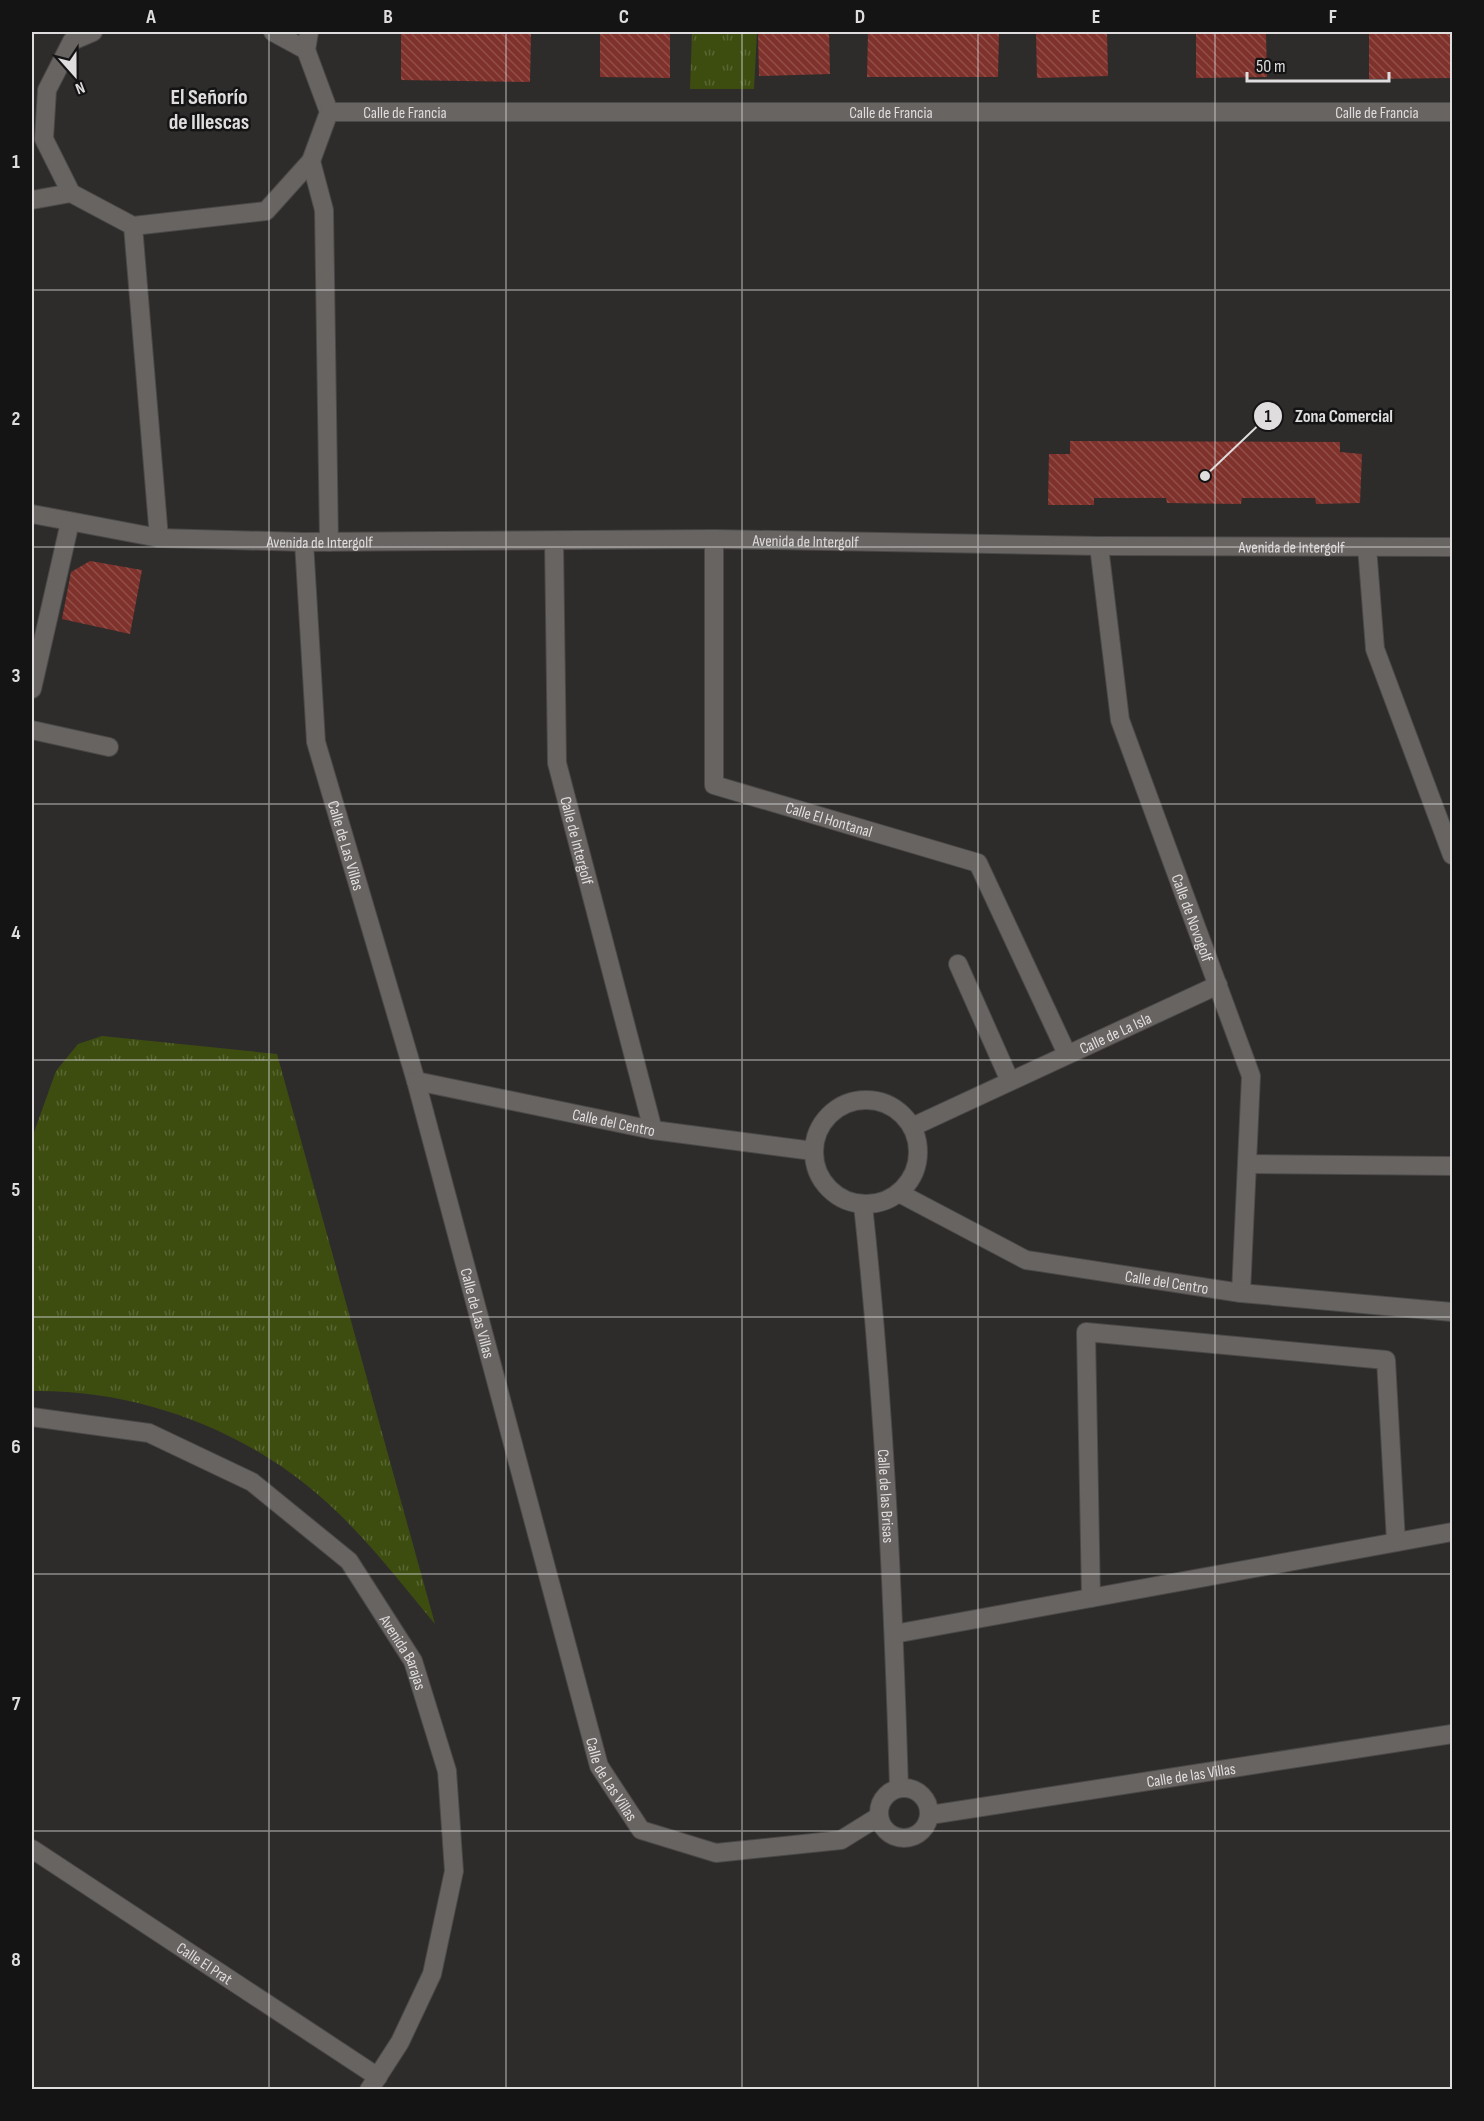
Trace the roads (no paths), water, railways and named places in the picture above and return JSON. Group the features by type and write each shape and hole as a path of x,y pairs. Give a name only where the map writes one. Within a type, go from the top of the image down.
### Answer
{"street":[{"path":"71,194 44,139 47,90 68,36 93,32"},
{"path":"273,32 306,50"},
{"path":"32,200 71,194 133,226 266,211 311,161 329,112 306,50 309,32"},
{"name":"Calle de Francia","path":"329,112 1452,112"},
{"path":"311,161 324,210 329,542"},
{"path":"133,226 159,538"},
{"name":"Avenida de Intergolf","path":"32,514 159,538 304,542 714,539 1099,546 1452,547"},
{"path":"32,689 70,522"},
{"name":"Calle El Hontanal","path":"714,539 714,784 978,863 1067,1054"},
{"name":"Calle de Intergolf","path":"554,541 557,763 653,1130"},
{"name":"Calle de Las Villas","path":"304,542 316,742 416,1081 599,1766 641,1830 716,1853 841,1840 878,1817"},
{"name":"Calle de Novogolf","path":"1099,546 1120,720 1251,1076 1241,1293"},
{"path":"1367,547 1375,649 1452,855"},
{"path":"32,730 109,747"},
{"path":"958,964 1010,1081"},
{"name":"Calle de La Isla","path":"912,1127 1218,985"},
{"name":"Calle del Centro","path":"416,1081 653,1130 813,1151"},
{"path":"862,1100 881,1102 897,1110 912,1127 918,1144 918,1162 911,1179 899,1193 881,1203 863,1205 845,1201 830,1191 819,1176 813,1151 817,1133 826,1118 845,1104 862,1100"},
{"path":"1247,1164 1452,1166"},
{"name":"Calle del Centro","path":"899,1193 1026,1260 1241,1293 1452,1312"},
{"name":"Calle de las Brisas","path":"863,1205 876,1325 894,1634 900,1788"},
{"path":"1091,1598 1086,1332 1386,1360 1396,1542"},
{"name":"Avenida Barajas","path":"32,1417 149,1433 252,1482 349,1561 413,1661 447,1771 454,1871 432,1974 400,2042 374,2083"},
{"path":"894,1634 1452,1532"},
{"name":"Calle de las Villas","path":"930,1815 1452,1734"},
{"path":"900,1788 917,1790 924,1796 929,1806 928,1824 915,1836 906,1838 897,1838 889,1833 878,1817 883,1798 900,1788"},
{"name":"Calle El Prat","path":"32,1849 374,2083"}],"place":[{"name":"Zona Comercial","path":"1205,476"}],"district":[{"name":"El Señorío de Illescas","path":"209,108"}]}
